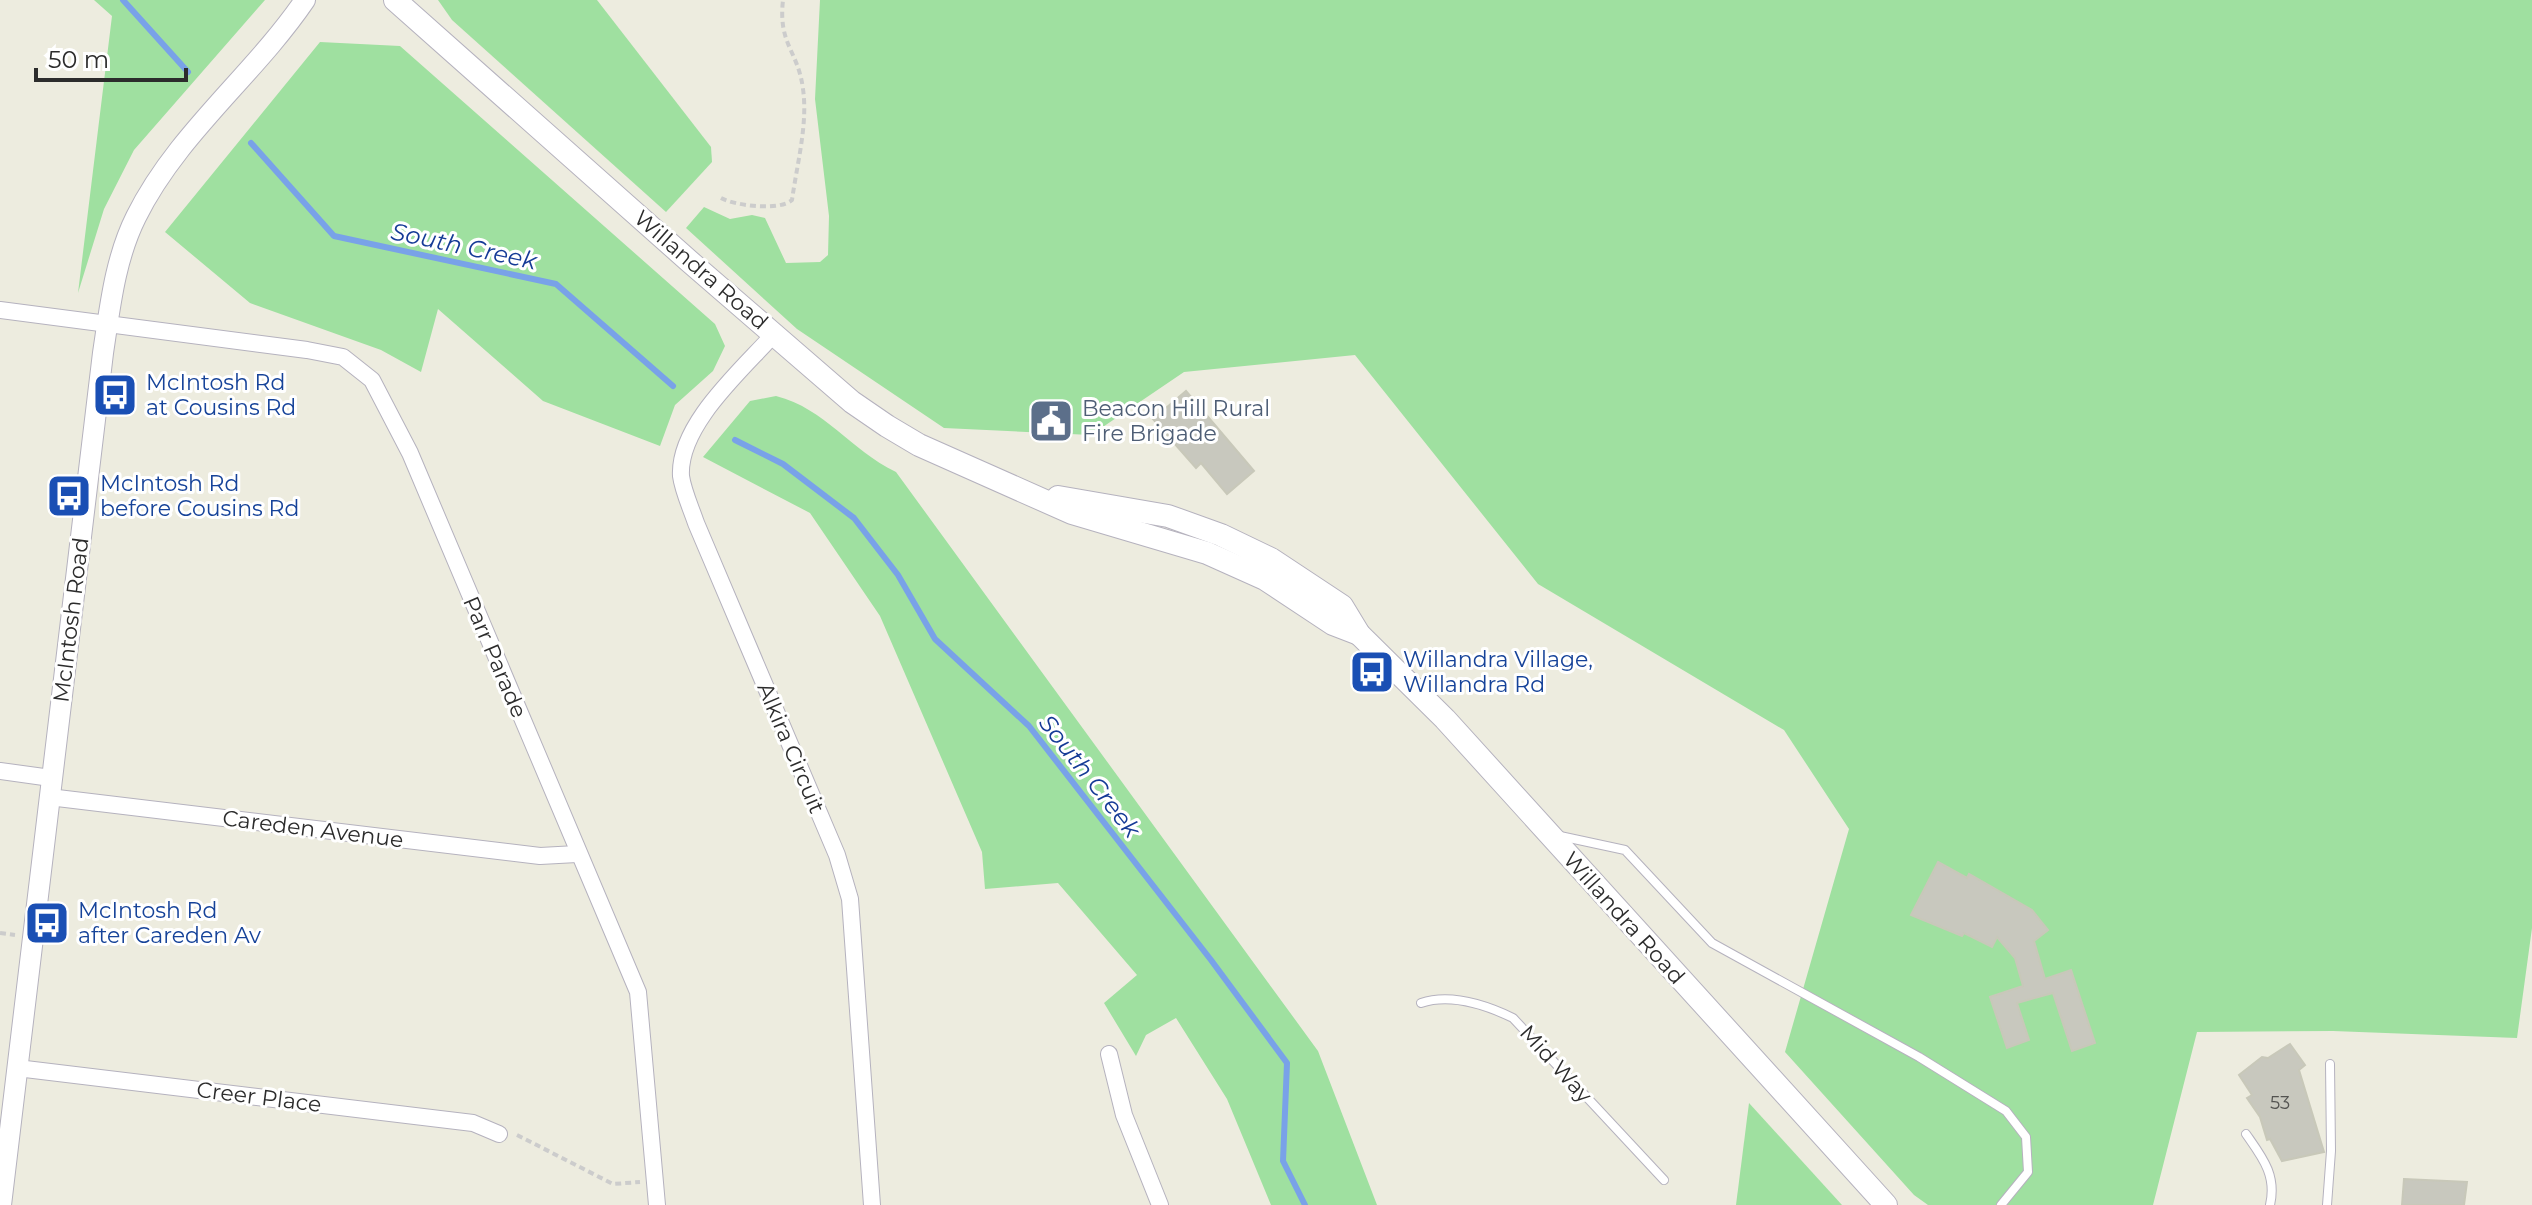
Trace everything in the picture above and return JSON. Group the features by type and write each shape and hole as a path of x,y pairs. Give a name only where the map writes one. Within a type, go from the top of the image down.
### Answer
{"main road":[{"name":"Willandra Road","path":"395,0 459,61 852,402 887,426 919,445 1037,495 1150,512 1221,535 1271,559 1342,606 1359,634 1445,719 1886,1205"}],"street":[{"name":"McIntosh Road","path":"1,1205 108,323 124,248 148,195 305,0"},
{"name":"Parr Parade","path":"0,310 343,357 372,380 410,453 577,854 638,992 657,1205"},
{"name":"Alkira Circuit","path":"774,334 697,422 683,453 682,480 702,538 837,855 850,899 872,1205"},
{"name":"Careden Avenue","path":"0,771 50,787 540,856 577,854"},
{"path":"1109,1054 1124,1115 1160,1205"},
{"name":"Creer Place","path":"17,1068 473,1123 499,1134"}],"lane":[{"path":"1546,833 1625,850 1712,943 1919,1057 2006,1111 2026,1137 2028,1172 2001,1205"},
{"name":"Mid Way","path":"1421,1003 1438,999 1461,1002 1489,1007 1513,1018 1664,1180"},
{"path":"2327,1205 2331,1151 2330,1064"},
{"path":"2246,1134 2269,1167 2273,1193 2270,1205"}],"path":[{"path":"721,198 738,204 776,206 792,200 805,104 800,72 782,32 783,0"},
{"path":"0,933 17,935"},
{"path":"499,1134 523,1135 613,1184 655,1181"}],"green space":[{"path":"94,0 265,0 134,150 104,209 78,293 112,16"},
{"path":"438,0 597,0 711,147 712,162 666,212 452,20"},
{"path":"820,0 2532,0 2532,928 2517,1038 2333,1031 2197,1032 2153,1205 1928,1205 1914,1195 1785,1052 1849,829 1784,730 1538,584 1355,355 1184,372 1091,435 944,428 797,329 686,228 704,207 730,219 752,215 765,218 786,263 820,262 828,255 829,216 815,99"},
{"path":"320,42 400,46 715,324 725,346 713,371 675,405 660,446 543,401 438,309 421,372 381,350 250,303 165,232"},
{"path":"776,396 809,410 879,463 896,472 1318,1051 1377,1205 1271,1205 1227,1099 1176,1018 1146,1035 1136,1056 1104,1003 1137,975 1058,883 985,889 982,852 880,616 810,513 703,457 750,401"},
{"path":"1749,1103 1842,1205 1736,1205"}],"building":[{"path":"1186,391 1254,471 1227,494 1201,463 1196,468 1153,419"},
{"path":"1938,862 1967,878 1969,874 2032,910 2048,930 2034,941 2045,979 2071,970 2095,1043 2072,1051 2053,993 2017,1003 2029,1040 2007,1048 1990,997 2023,986 2015,958 1997,937 1992,947 1964,933 1962,936 1911,915"},
{"path":"2290,1044 2305,1065 2299,1070 2324,1152 2282,1161 2270,1139 2267,1140 2260,1117 2247,1098 2252,1095 2239,1075 2262,1057 2268,1058"},
{"path":"2404,1179 2467,1182 2464,1205 2402,1205"}],"waterway":[{"name":"South Creek","path":"123,0 188,72"},
{"name":"South Creek","path":"251,143 334,236 556,284 673,386"},
{"name":"South Creek","path":"735,440 783,464 854,518 898,575 935,639 1029,726 1211,960 1287,1063 1283,1161 1305,1205"}],"place":[{"name":"McIntosh Rd at Cousins Rd","path":"115,395"},
{"name":"Beacon Hill Rural Fire Brigade","path":"1051,421"},
{"name":"McIntosh Rd before Cousins Rd","path":"69,496"},
{"name":"Willandra Village, Willandra Rd","path":"1372,672"},
{"name":"McIntosh Rd after Careden Av","path":"47,923"}]}
